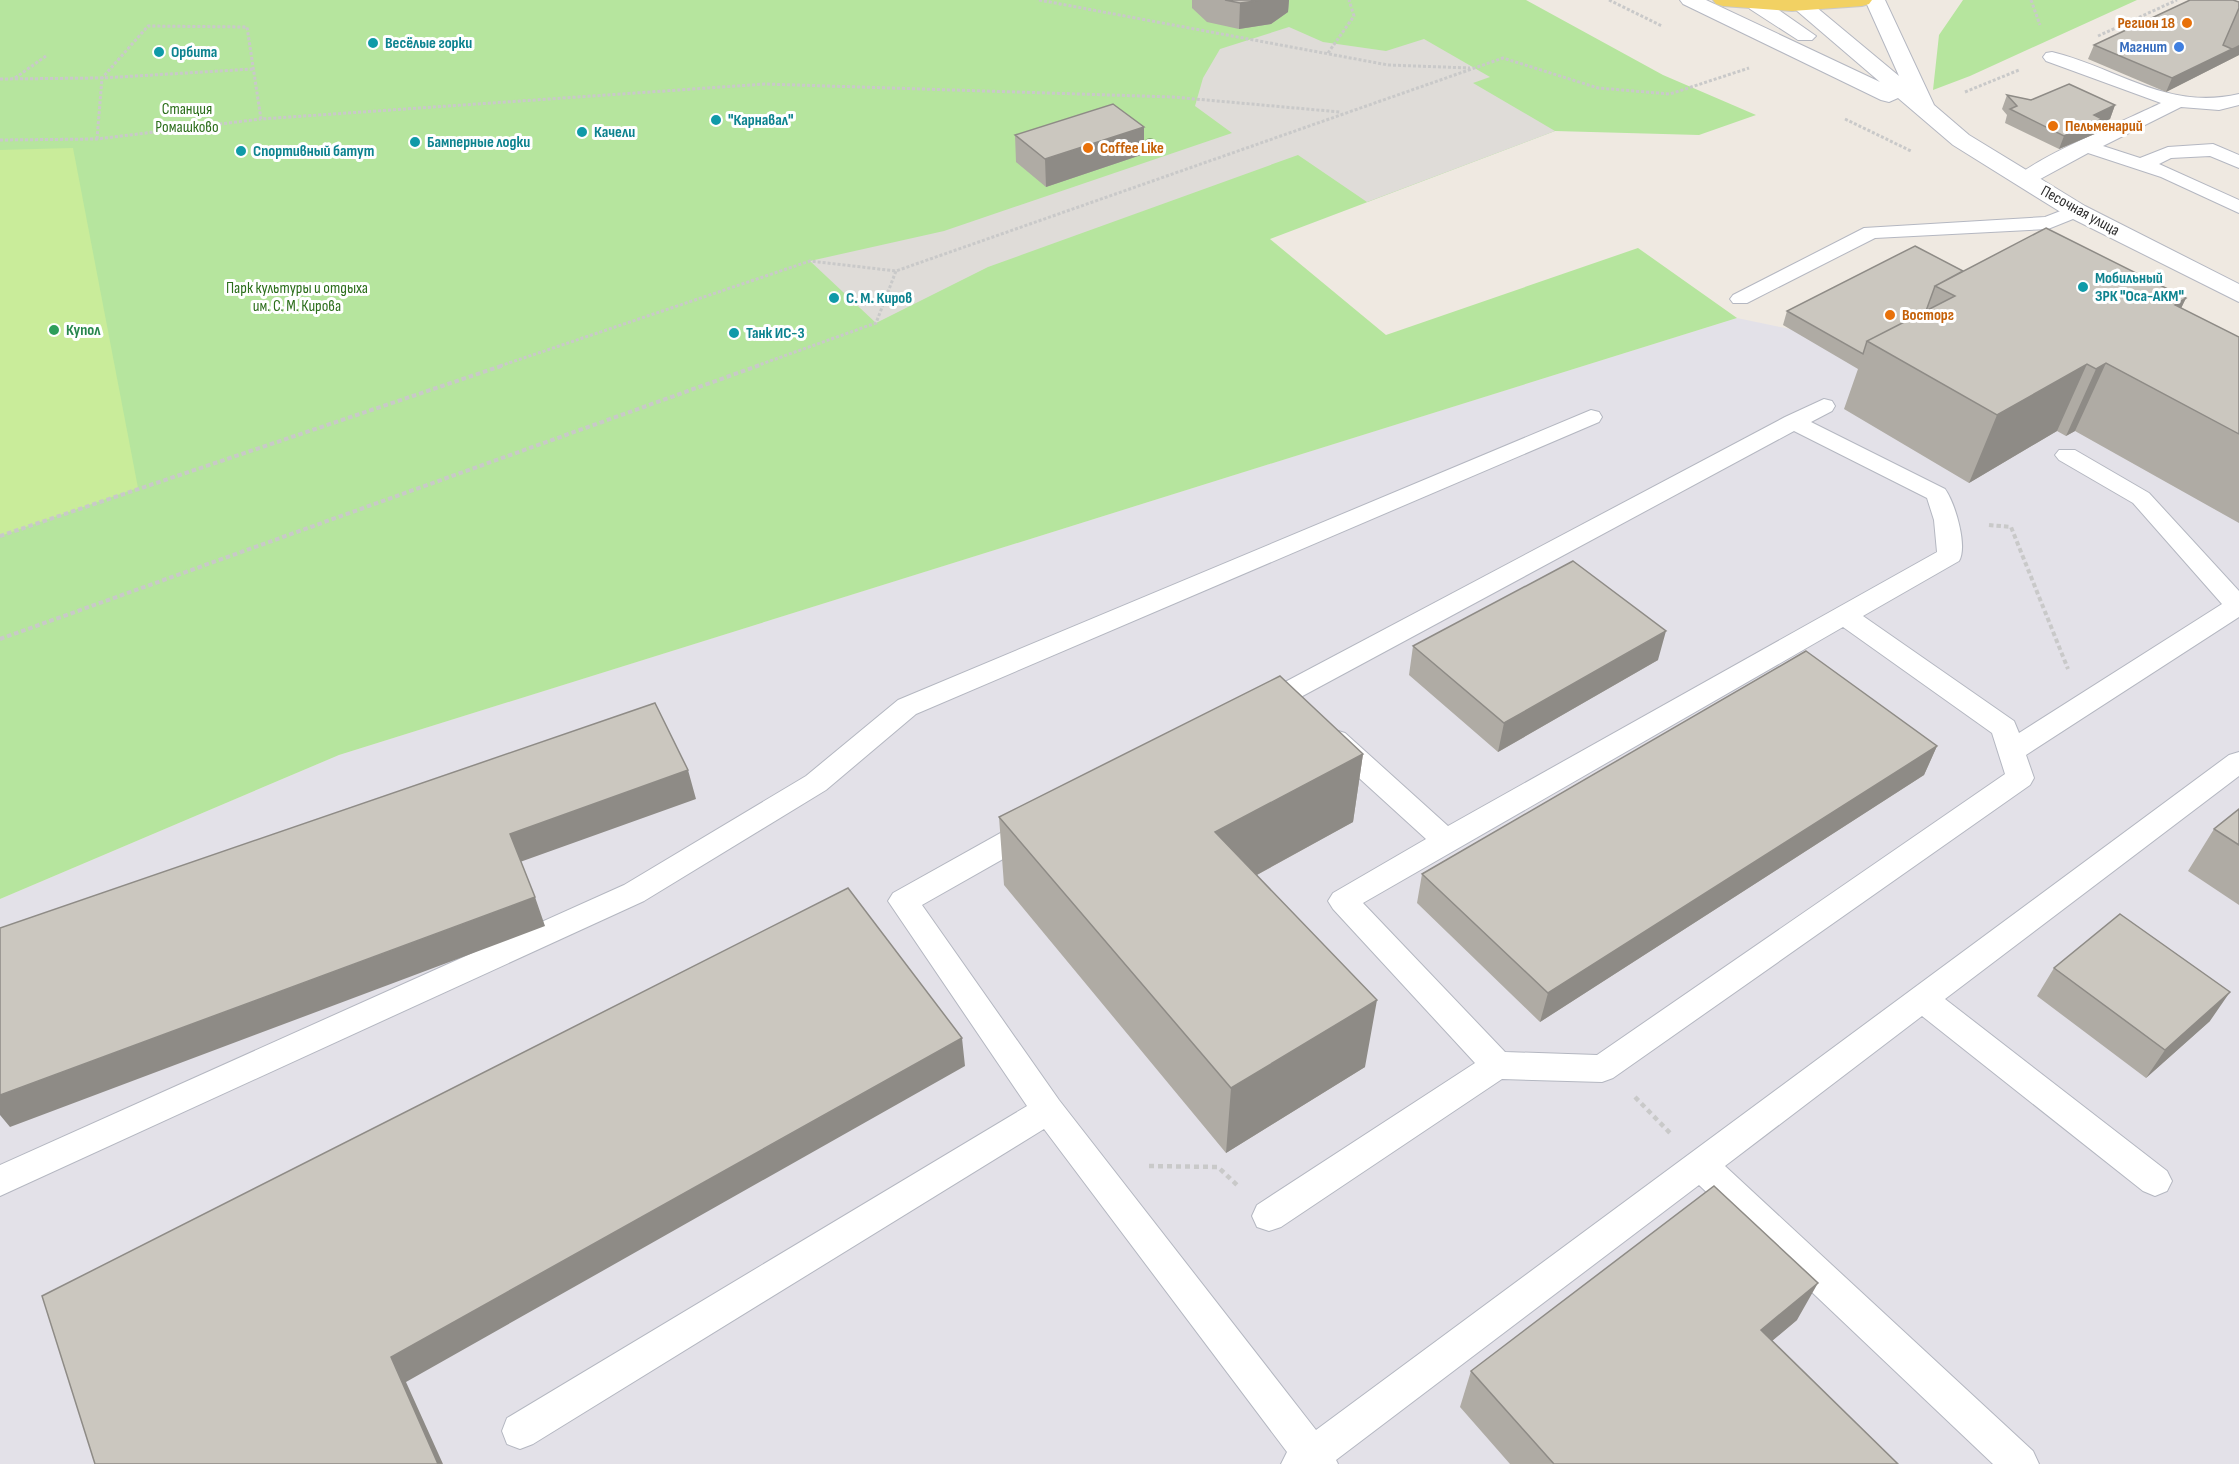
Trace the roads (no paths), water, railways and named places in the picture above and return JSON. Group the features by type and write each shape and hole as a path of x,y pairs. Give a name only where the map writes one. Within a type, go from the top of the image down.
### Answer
{"main road":[{"path":"1723,0 1760,3 1862,0"}],"street":[{"name":"Песочная улица","path":"1690,0 1928,114"},
{"name":"Песочная улица","path":"1875,0 1928,114"},
{"name":"Песочная улица","path":"1760,3 1928,114"},
{"name":"Песочная улица","path":"1795,3 1961,140 2076,211 2239,294"}],"lane":[{"path":"2052,57 2176,103 2225,106 2239,99"},
{"path":"2024,180 2048,165 2176,103"},
{"path":"2088,147 2168,172 2239,207"},
{"path":"2142,164 2168,153 2213,150 2239,162"},
{"path":"1740,299 1871,232 2048,223 2076,211"},
{"path":"1242,717 1824,406"},
{"path":"0,1181 634,893 816,783 907,707 1591,417"},
{"path":"1497,1065 1344,901 1950,555 1946,520 1937,494 1793,422"},
{"path":"2012,751 2238,606 2140,498 2067,455"},
{"path":"1269,1216 1497,1065 1602,1069 2020,778 2004,728 1844,615"},
{"path":"1284,694 1446,842"},
{"path":"1054,817 903,901 1048,1110 1310,1461 2239,762"},
{"path":"1923,999 2155,1181"},
{"path":"520,1431 1048,1110"},
{"path":"1701,1165 2020,1464"}],"place":[{"name":"Регион 18","path":"2187,23"},
{"name":"Весёлые горки","path":"373,43"},
{"name":"Магнит","path":"2179,47"},
{"name":"Орбита","path":"159,52"},
{"name":"\"Карнавал\"","path":"716,120"},
{"name":"Пельменарий","path":"2053,126"},
{"name":"Качели","path":"582,132"},
{"name":"Бамперные лодки","path":"415,142"},
{"name":"Coffee Like","path":"1088,148"},
{"name":"Спортивный батут","path":"241,151"},
{"name":"Мобильный ЗРК \"Оса-АКМ\"","path":"2083,287"},
{"name":"С. М. Киров","path":"834,298"},
{"name":"Восторг","path":"1890,315"},
{"name":"Купол","path":"54,330"},
{"name":"Танк ИС-3","path":"734,333"}],"park label":[{"name":"Станция Ромашково","path":"187,118"},
{"name":"Парк культуры и отдыха им. С. М. Кирова","path":"297,297"}]}
